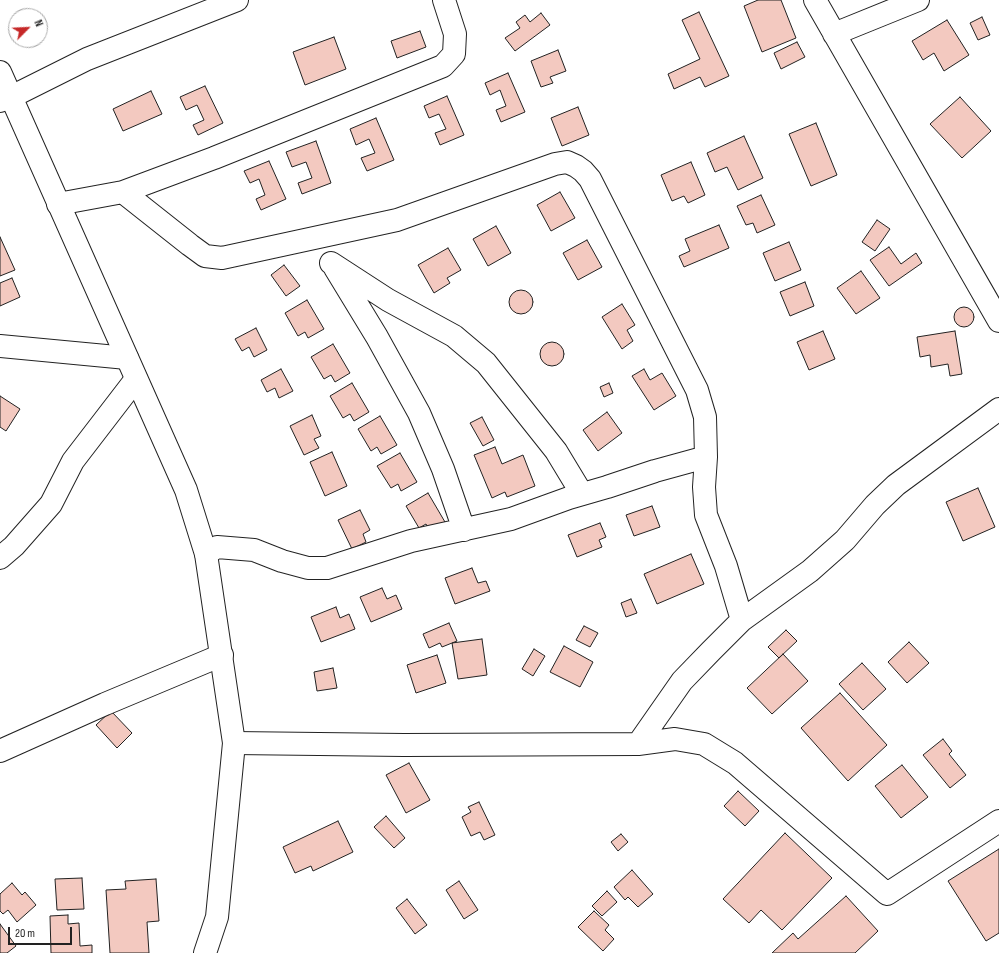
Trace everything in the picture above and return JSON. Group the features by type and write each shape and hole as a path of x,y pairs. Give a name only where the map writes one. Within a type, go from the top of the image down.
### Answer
{"street":[{"path":"5,99 87,59 237,0"},
{"path":"58,204 124,192 214,158 443,66 454,54 455,34 444,0"},
{"path":"816,0 834,34 999,321"},
{"path":"834,34 918,0"},
{"path":"0,72 5,99 58,204 186,490 206,554 234,743 217,918 205,953"},
{"path":"124,192 205,256 222,258 397,220 555,164 567,162 576,166 590,179 697,390 705,417 706,457 704,487 706,515 726,566 742,620"},
{"path":"318,237 331,263 377,337 419,412 443,469 464,530"},
{"path":"331,263 388,300 454,336 486,363 556,451 582,494"},
{"path":"0,346 127,358"},
{"path":"0,558 14,546 51,504 73,461 136,379"},
{"path":"638,744 682,681 742,620 816,565 845,540 875,505 896,485 999,409"},
{"path":"206,554 218,547 254,550 282,561 308,568 327,568 411,541 511,519 569,498 655,471 706,457"},
{"path":"0,751 105,704 222,655"},
{"path":"234,743 404,745 638,744 675,739 704,744 735,763 887,894 999,822"}],"building":[{"path":"758,0 781,0 796,38 762,52 744,6"},
{"path":"699,12 729,76 705,87 700,77 674,89 668,74 700,59 682,20"},
{"path":"541,13 550,25 515,51 505,38 520,28 516,22 525,15 530,22"},
{"path":"982,17 990,35 978,40 970,23"},
{"path":"947,20 969,55 944,71 934,53 923,60 912,41"},
{"path":"420,31 426,47 397,58 391,41"},
{"path":"334,37 346,69 305,85 293,52"},
{"path":"797,42 805,57 781,69 774,53"},
{"path":"558,50 566,71 550,77 553,83 541,87 531,61"},
{"path":"508,73 525,112 501,122 496,110 506,106 500,90 490,95 485,83"},
{"path":"205,86 223,123 198,135 193,125 204,120 197,105 186,110 180,97"},
{"path":"151,91 162,114 123,131 113,109"},
{"path":"447,96 464,135 440,145 435,133 446,129 439,114 429,118 424,106"},
{"path":"960,97 991,131 962,158 930,124"},
{"path":"578,107 589,135 562,146 551,118"},
{"path":"376,118 394,160 367,171 361,158 375,153 369,139 356,145 350,129"},
{"path":"816,123 837,175 811,186 789,134"},
{"path":"744,136 763,178 738,190 727,167 715,172 707,153"},
{"path":"316,141 331,183 302,194 298,183 312,178 306,162 292,167 286,152"},
{"path":"269,161 286,199 261,210 256,199 265,195 259,179 250,183 244,171"},
{"path":"691,162 705,195 688,203 684,196 672,201 661,175"},
{"path":"560,192 575,218 551,231 537,205"},
{"path":"761,195 775,225 757,233 753,223 746,225 737,206"},
{"path":"877,220 890,229 875,251 862,242"},
{"path":"719,225 729,248 684,267 679,256 690,251 685,239"},
{"path":"496,226 511,253 488,266 473,239"},
{"path":"0,237 15,270 0,276"},
{"path":"587,240 602,267 578,280 563,253"},
{"path":"789,242 801,270 775,281 763,253"},
{"path":"889,247 901,264 916,253 922,263 889,286 870,260"},
{"path":"448,248 461,270 447,278 450,283 434,293 418,265"},
{"path":"284,265 300,286 286,296 271,275"},
{"path":"861,271 880,298 856,314 837,288"},
{"path":"12,278 20,297 0,306 0,283"},
{"path":"805,282 814,306 790,316 780,292"},
{"path":"521,290 530,293 533,302 530,311 521,314 512,311 509,302 512,293"},
{"path":"307,300 324,329 308,338 305,332 298,336 285,313"},
{"path":"622,304 635,325 627,330 633,341 622,349 602,317"},
{"path":"960,307 968,307 974,313 974,321 968,327 960,327 954,321 954,313"},
{"path":"256,328 267,350 254,357 249,347 242,351 235,339"},
{"path":"823,331 835,359 809,370 797,342"},
{"path":"955,331 962,374 950,376 948,364 931,367 930,355 920,357 917,337"},
{"path":"552,342 561,345 564,354 561,363 552,366 543,363 540,354 543,345"},
{"path":"333,344 350,373 335,382 331,375 324,379 311,357"},
{"path":"281,369 293,391 279,398 275,388 267,392 261,380"},
{"path":"644,369 650,380 662,373 676,396 654,410 632,376"},
{"path":"352,383 369,412 354,421 350,414 343,418 330,396"},
{"path":"609,383 613,393 604,397 600,387"},
{"path":"0,396 20,409 6,431 0,427"},
{"path":"607,412 622,433 598,451 583,430"},
{"path":"312,415 321,436 314,439 319,448 304,455 290,426"},
{"path":"380,416 397,445 381,454 377,447 371,451 358,429"},
{"path":"482,417 494,440 483,446 470,423"},
{"path":"495,447 502,464 523,455 535,486 507,497 505,492 492,498 474,455"},
{"path":"332,452 347,486 325,496 310,462"},
{"path":"400,453 417,482 401,491 398,484 391,488 377,466"},
{"path":"978,488 995,527 963,541 946,502"},
{"path":"428,493 445,522 430,531 426,524 419,528 406,506"},
{"path":"652,506 660,527 634,536 626,515"},
{"path":"360,510 370,530 363,534 366,542 352,549 338,520"},
{"path":"600,523 606,537 599,540 602,547 577,557 568,535"},
{"path":"691,554 704,584 657,604 644,574"},
{"path":"472,568 478,583 486,581 490,591 455,604 445,578"},
{"path":"382,588 387,599 396,595 402,609 371,622 360,597"},
{"path":"631,599 637,613 626,617 621,603"},
{"path":"336,607 340,618 349,614 355,629 321,642 311,617"},
{"path":"449,623 457,641 442,647 440,643 429,648 423,634"},
{"path":"584,626 598,633 590,647 576,640"},
{"path":"786,630 797,641 779,658 768,647"},
{"path":"482,639 487,675 458,679 452,643"},
{"path":"909,642 929,663 907,683 888,662"},
{"path":"564,646 593,662 580,687 550,672"},
{"path":"534,649 545,656 533,676 522,669"},
{"path":"783,654 808,681 772,714 747,688"},
{"path":"437,655 446,683 416,693 407,665"},
{"path":"862,663 886,689 863,710 839,684"},
{"path":"333,668 337,688 317,691 314,672"},
{"path":"840,693 887,745 848,781 801,728"},
{"path":"111,711 132,733 117,748 96,725"},
{"path":"943,739 952,751 949,754 966,775 950,788 923,755"},
{"path":"409,763 430,800 406,813 386,775"},
{"path":"902,765 928,797 901,818 875,786"},
{"path":"738,791 759,811 745,826 724,806"},
{"path":"479,802 495,835 484,840 480,832 471,836 462,817 471,812 468,807"},
{"path":"386,816 405,838 394,848 374,827"},
{"path":"338,821 353,852 313,871 311,866 295,873 283,847"},
{"path":"785,833 832,878 782,930 761,910 749,923 723,899"},
{"path":"621,834 628,842 618,851 611,842"},
{"path":"999,849 999,933 986,941 948,881"},
{"path":"632,870 653,894 638,907 628,897 625,900 614,887"},
{"path":"82,878 84,909 57,910 55,879"},
{"path":"156,879 159,921 147,922 149,953 110,953 106,890 126,889 125,881"},
{"path":"459,881 478,910 464,919 446,890"},
{"path":"12,883 22,895 25,892 36,905 17,922 8,910 3,914 0,911 0,894"},
{"path":"607,891 617,902 602,916 592,906"},
{"path":"846,896 878,931 855,953 772,953 793,933 798,939"},
{"path":"407,899 427,925 415,934 396,908"},
{"path":"594,911 609,925 605,930 614,939 603,951 578,927"},
{"path":"68,915 68,924 79,923 80,946 92,945 92,953 51,953 50,916"},
{"path":"0,924 16,946 7,953 0,953"}]}
